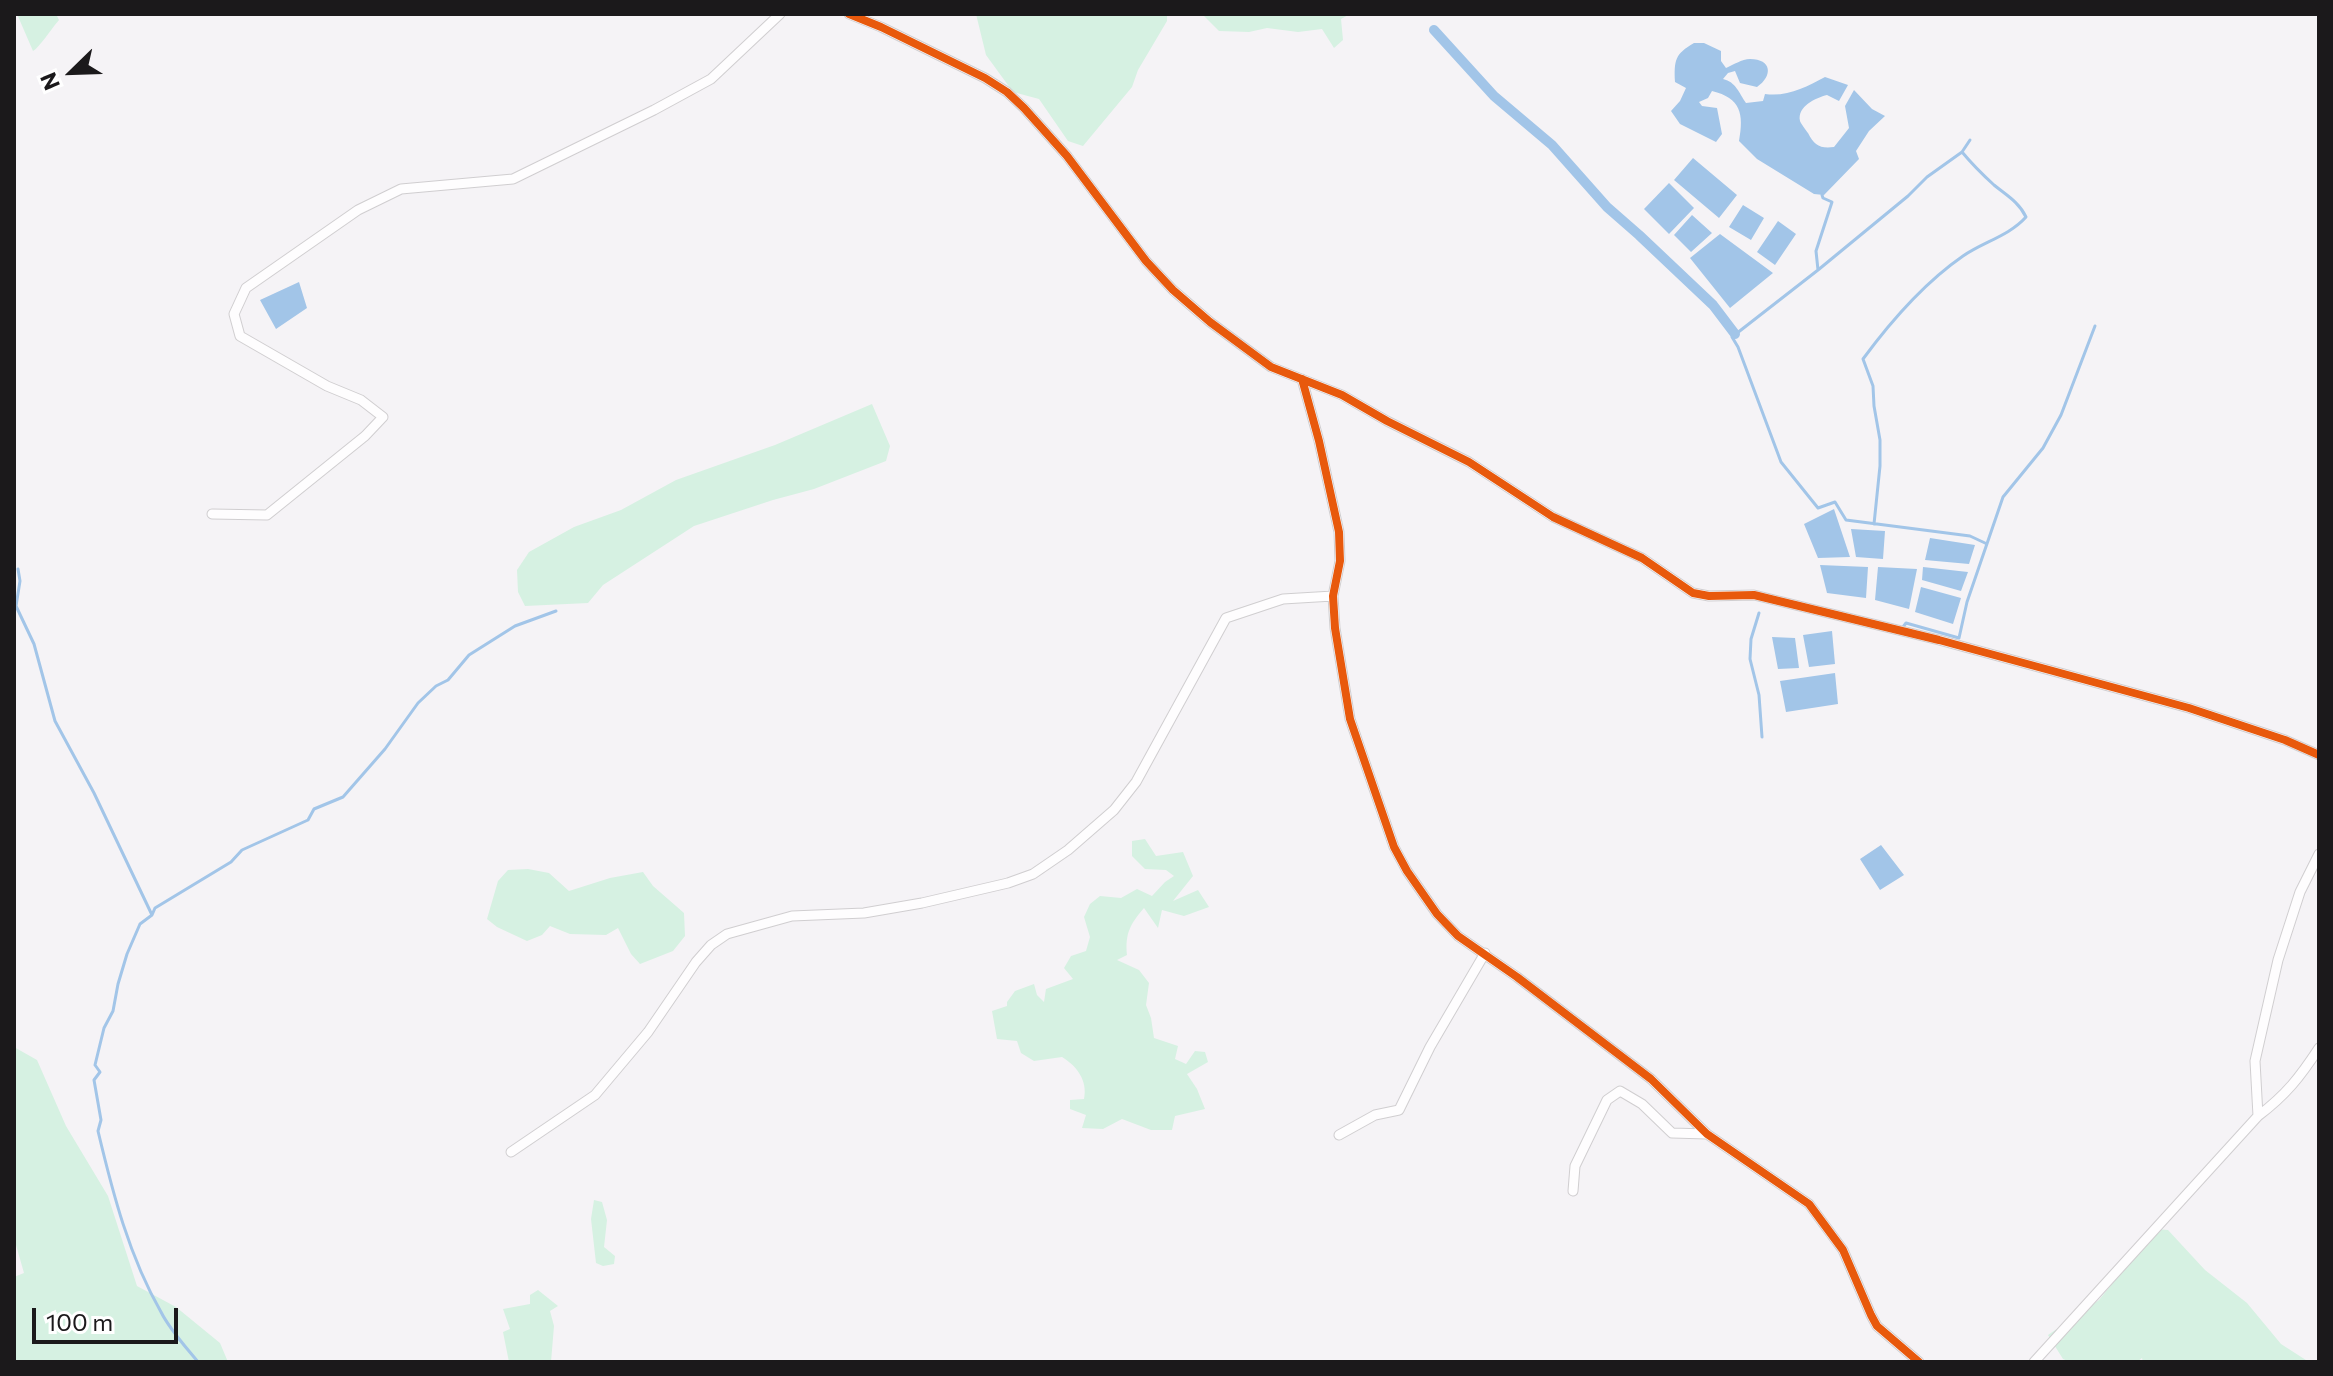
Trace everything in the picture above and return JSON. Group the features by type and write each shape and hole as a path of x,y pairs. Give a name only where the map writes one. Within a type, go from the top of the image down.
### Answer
{"street":[{"path":"212,514 267,515 365,436 383,417 361,400 327,386 240,336 234,314 246,288 358,210 401,189 513,179 654,110 711,79 780,14"},
{"path":"849,14 985,78 1007,92 1067,156 1146,261 1173,290 1271,367 1342,395 1469,462 1553,517 1642,558 1693,593 1709,596 1754,595 1939,640 2189,708 2285,740 2319,755"},
{"path":"1302,379 1339,532 1340,561 1333,596 1350,719 1394,847 1407,871 1437,914 1458,936 1485,953 1651,1079 1707,1134 1809,1204 1843,1250 1877,1326 1919,1362"},
{"path":"511,1152 595,1095 648,1032 696,962 711,945 727,934 792,916 864,913 922,903 1033,874 1088,834 1114,810 1136,782 1226,618 1283,599 1333,596"},
{"path":"2258,1116 2255,1061 2278,960 2300,892 2319,854"},
{"path":"1339,1135 1375,1115 1399,1110 1430,1047 1485,953"},
{"path":"2034,1362 2258,1116 2296,1082 2319,1048"},
{"path":"1573,1191 1575,1166 1607,1100 1620,1091 1642,1104 1672,1133 1707,1134"}],"green space":[{"path":"17,14 56,14 59,20 33,51"},
{"path":"976,14 1167,14 1167,21 1138,70 1132,87 1083,146 1068,141 1039,99 1013,92 986,55"},
{"path":"1202,14 1350,14 1341,19 1343,40 1334,48 1322,29 1298,32 1267,28 1249,32 1219,31"},
{"path":"872,404 890,446 886,461 814,489 694,526 603,585 588,603 525,606 518,592 517,570 529,552 574,527 621,510 676,480 775,445"},
{"path":"1145,839 1156,856 1183,852 1193,876 1173,901 1198,890 1209,907 1184,916 1162,910 1158,928 1144,908 1130,930 1127,955 1117,960 1139,970 1149,983 1146,1005 1154,1038 1178,1046 1175,1059 1186,1064 1195,1051 1205,1052 1208,1062 1187,1074 1205,1109 1175,1116 1172,1130 1151,1130 1122,1119 1103,1129 1082,1128 1086,1115 1070,1109 1070,1100 1084,1099 1083,1080 1077,1069 1062,1057 1034,1061 1021,1053 1017,1041 997,1039 992,1011 1007,1006 1015,991 1034,984 1037,995 1044,1002 1046,989 1073,979 1064,968 1071,956 1086,951 1090,937 1084,917 1090,904 1100,896 1121,898 1137,889 1152,896 1174,876 1166,870 1145,869 1132,856 1132,841"},
{"path":"528,869 549,873 569,891 643,872 653,886 684,913 685,936 673,951 640,964 631,954 618,928 606,935 570,934 550,926 542,935 527,941 487,919 498,881 508,870"},
{"path":"14,1047 37,1060 66,1126 108,1196 137,1286 176,1307 220,1343 228,1362 14,1362 14,1277 24,1273 14,1238"},
{"path":"594,1200 602,1202 607,1220 604,1247 615,1256 614,1264 603,1266 596,1263 591,1219"},
{"path":"2156,1229 2168,1230 2205,1270 2247,1303 2281,1344 2309,1362 2143,1362 2142,1358 2137,1362 2070,1362 2063,1359 2048,1335 2099,1300"},
{"path":"538,1290 558,1306 550,1311 554,1326 551,1362 509,1362 503,1332 510,1329 503,1309 530,1304 530,1295"}],"water":[{"path":"1694,43 1704,43 1721,51 1721,61 1726,68 1750,59 1766,65 1766,78 1757,87 1740,83 1735,71 1723,79 1734,85 1746,103 1763,101 1765,94 1796,90 1825,77 1848,85 1839,101 1827,95 1801,111 1800,122 1821,147 1834,147 1849,128 1845,106 1854,90 1872,109 1885,116 1869,131 1856,151 1859,159 1824,195 1814,194 1757,159 1739,141 1741,123 1738,108 1722,94 1712,91 1708,98 1699,102 1702,106 1717,108 1722,134 1716,142 1680,124 1671,111 1686,88 1675,82 1676,63 1679,54"},
{"path":"1693,158 1737,195 1719,218 1674,180"},
{"path":"1669,183 1694,208 1669,234 1644,209"},
{"path":"1743,205 1764,218 1751,240 1729,227"},
{"path":"1692,215 1712,233 1691,252 1674,235"},
{"path":"1778,221 1796,234 1775,265 1757,252"},
{"path":"1720,234 1773,273 1730,308 1690,258"},
{"path":"299,282 307,308 276,329 260,300"},
{"path":"1834,509 1850,557 1818,558 1804,524"},
{"path":"1851,529 1885,531 1883,559 1856,557"},
{"path":"1930,538 1975,545 1969,564 1925,560"},
{"path":"1820,565 1868,567 1866,598 1827,593"},
{"path":"1878,567 1917,569 1909,609 1875,600"},
{"path":"1923,567 1968,572 1961,591 1922,580"},
{"path":"1921,587 1961,598 1953,624 1915,612"},
{"path":"1832,631 1835,664 1809,667 1803,635"},
{"path":"1772,637 1795,638 1799,668 1778,669"},
{"path":"1835,673 1838,704 1786,712 1780,681"},
{"path":"1881,845 1904,875 1880,890 1860,859"}],"waterway":[{"path":"1434,30 1494,96 1552,145 1607,207 1713,305 1735,334"},
{"path":"1818,270 1927,177 1962,152 1970,140"},
{"path":"1874,524 1880,440 1873,386 1863,359 1897,317 1935,278 1963,256 2012,229 2026,217 2016,203 1962,152"},
{"path":"1822,195 1832,202 1816,251 1818,270 1732,337 1781,462 1818,508 1835,502 1846,520 1970,536 1985,543"},
{"path":"1903,627 1906,623 1959,638 1967,602 2003,497 2043,448 2061,415 2095,326"},
{"path":"18,569 20,581 16,606 34,644 55,721 94,793 152,915"},
{"path":"198,1362 165,1319 140,1269 116,1201 98,1131 101,1120 94,1080 100,1072 95,1065 127,954 140,924 152,915 155,908 231,862 242,850 308,820 314,809 343,797 385,749 418,703 436,686 448,680 469,655 515,626 556,611"},
{"path":"1759,613 1751,639 1750,659 1759,695 1762,737"}],"cycle path":[{"path":"849,14 985,78 1007,92 1067,156 1146,261 1173,290 1271,367 1342,395 1469,462 1553,517 1642,558 1693,593 1709,596 1754,595 1939,640 2189,708 2285,740 2319,755"},
{"path":"1302,379 1339,532 1340,561 1333,596 1350,719 1394,847 1407,871 1437,914 1458,936 1651,1079 1707,1134 1809,1204 1843,1250 1877,1326 1919,1362"}]}
